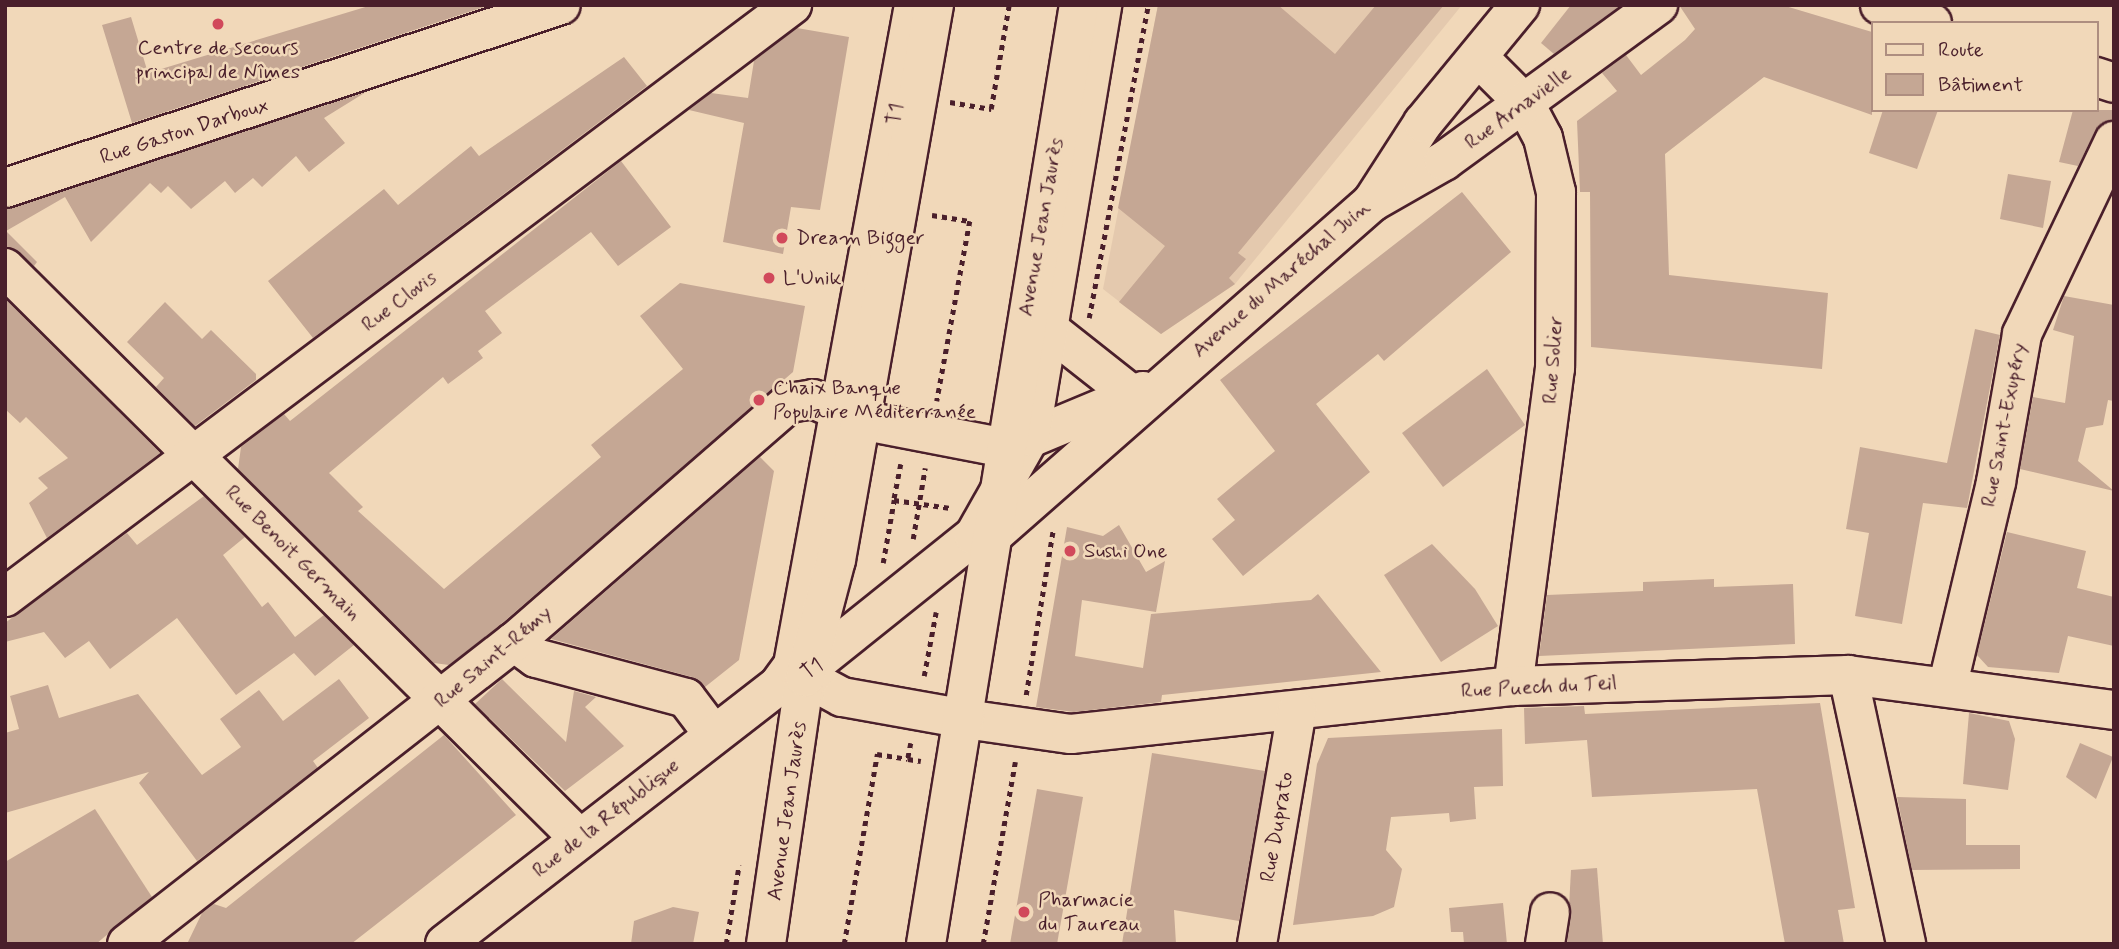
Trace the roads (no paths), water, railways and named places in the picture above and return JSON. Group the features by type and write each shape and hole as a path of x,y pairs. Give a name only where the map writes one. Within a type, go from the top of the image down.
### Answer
{"street":[{"name":"Rue Gaston Darboux","path":"5,188 561,5"},
{"name":"Rue Clovis","path":"5,597 792,5"},
{"name":"T1","path":"850,415 914,5"},
{"name":"Avenue Jean Jaurès","path":"766,944 799,671 835,560 850,415 934,5"},
{"name":"Avenue Jean Jaurès","path":"926,944 965,719 998,498 1054,325 1079,5"},
{"path":"1102,5 1054,325 1148,388"},
{"name":"Avenue du Maréchal Juin","path":"993,535 1148,388 1372,202 1423,123 1520,5"},
{"name":"Rue Arnavielle","path":"1372,202 1525,104 1658,5"},
{"path":"1880,5 1926,21"},
{"name":"Rue Solier","path":"1478,57 1525,104 1550,165 1558,243 1555,369 1513,686"},
{"name":"Rue Saint-Exupéry","path":"1948,684 1996,482 2021,334 2114,141"},
{"name":"Rue Benoit Germain","path":"5,268 580,839"},
{"name":"Avenue du Maréchal Juin","path":"1018,443 1148,388"},
{"name":"Rue Saint-Rémy","path":"127,944 239,879 441,701 514,642 789,403 813,399 850,415"},
{"path":"850,415 1018,443"},
{"name":"T1","path":"768,693 974,536 998,498"},
{"path":"514,642 536,657 685,698 714,735"},
{"path":"799,671 842,697 965,719"},
{"path":"1848,675 1906,944"},
{"name":"Rue Puech du Teil","path":"965,719 1071,734 1513,686 1848,675 1948,684 2114,710"},
{"name":"Rue de la République","path":"445,944 768,693"},
{"name":"Rue Duprato","path":"1257,944 1297,710"}],"place":[{"name":"Centre de secours principal de Nîmes","path":"218,24"},
{"name":"Dream Bigger","path":"782,238"},
{"name":"L'Unik","path":"769,278"},
{"name":"Chaix Banque Populaire Méditerranée","path":"759,400"},
{"name":"Sushi One","path":"1070,551"},
{"name":"Pharmacie du Taureau","path":"1024,912"}]}
